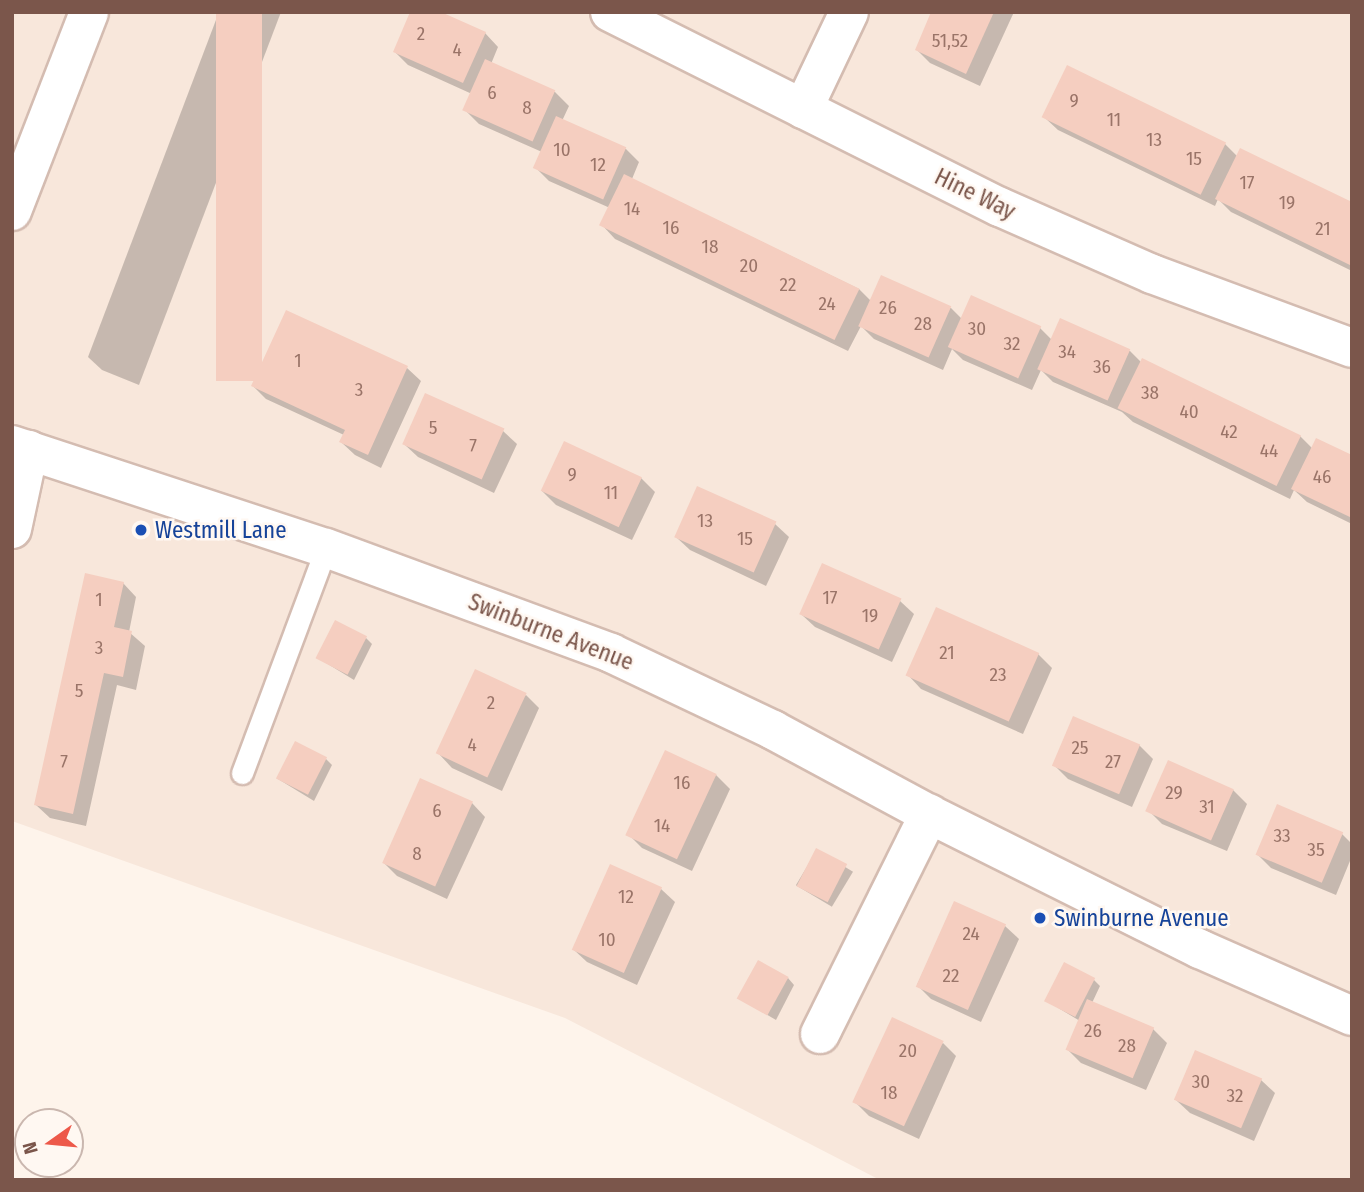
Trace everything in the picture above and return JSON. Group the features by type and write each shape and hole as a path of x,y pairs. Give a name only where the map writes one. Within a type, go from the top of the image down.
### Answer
{"street":[{"path":"12,211 89,12"},
{"name":"Hine Way","path":"610,12 1000,207 1152,274 1352,348"},
{"path":"803,109 849,12"},
{"path":"12,529 21,447"},
{"name":"Swinburne Avenue","path":"21,447 327,548 611,653 773,730 929,814 1200,949 1352,1016"},
{"path":"820,1034 929,814"}],"lane":[{"path":"242,773 327,548"}],"shaded area":[{"path":"12,12 1352,12 1352,1180 880,1180 565,1018 12,821"}],"building":[{"path":"216,12 262,12 262,381 216,381"},
{"path":"410,12 441,12 486,32 463,83 393,52"},
{"path":"931,12 994,12 966,74 915,50"},
{"path":"485,59 555,90 533,141 462,110"},
{"path":"1067,65 1226,143 1201,195 1042,117"},
{"path":"556,116 626,147 603,199 533,168"},
{"path":"1240,148 1352,202 1352,266 1215,199"},
{"path":"624,174 859,289 834,340 599,225"},
{"path":"881,275 951,306 929,357 858,326"},
{"path":"971,295 1041,326 1018,378 948,347"},
{"path":"286,310 408,366 368,455 339,442 345,430 251,386"},
{"path":"1060,318 1130,349 1108,400 1037,369"},
{"path":"1142,358 1301,436 1277,486 1117,408"},
{"path":"425,393 504,428 482,480 402,444"},
{"path":"1316,438 1352,455 1352,518 1291,489"},
{"path":"564,441 642,477 619,527 541,491"},
{"path":"697,486 776,521 754,573 674,537"},
{"path":"822,563 901,598 879,650 799,614"},
{"path":"85,573 124,582 114,627 132,631 123,677 104,673 73,814 34,805"},
{"path":"936,607 1039,653 1009,721 905,676"},
{"path":"335,620 367,636 348,675 315,658"},
{"path":"475,669 527,693 487,777 436,753"},
{"path":"1073,716 1140,745 1119,794 1052,766"},
{"path":"295,741 327,757 308,795 276,778"},
{"path":"665,750 717,774 677,859 625,835"},
{"path":"1168,760 1234,789 1211,840 1145,811"},
{"path":"420,778 473,802 435,887 382,863"},
{"path":"1277,804 1343,832 1322,883 1256,855"},
{"path":"816,848 847,864 828,902 796,886"},
{"path":"610,864 662,887 624,973 572,950"},
{"path":"954,901 1006,924 968,1010 916,987"},
{"path":"758,960 789,977 767,1015 737,998"},
{"path":"1064,962 1095,978 1075,1017 1044,1001"},
{"path":"1087,999 1154,1028 1133,1078 1066,1050"},
{"path":"892,1017 944,1041 904,1126 852,1102"},
{"path":"1195,1050 1262,1079 1241,1128 1174,1100"}],"place":[{"name":"Westmill Lane","path":"141,530"},
{"name":"Swinburne Avenue","path":"1040,918"}]}
